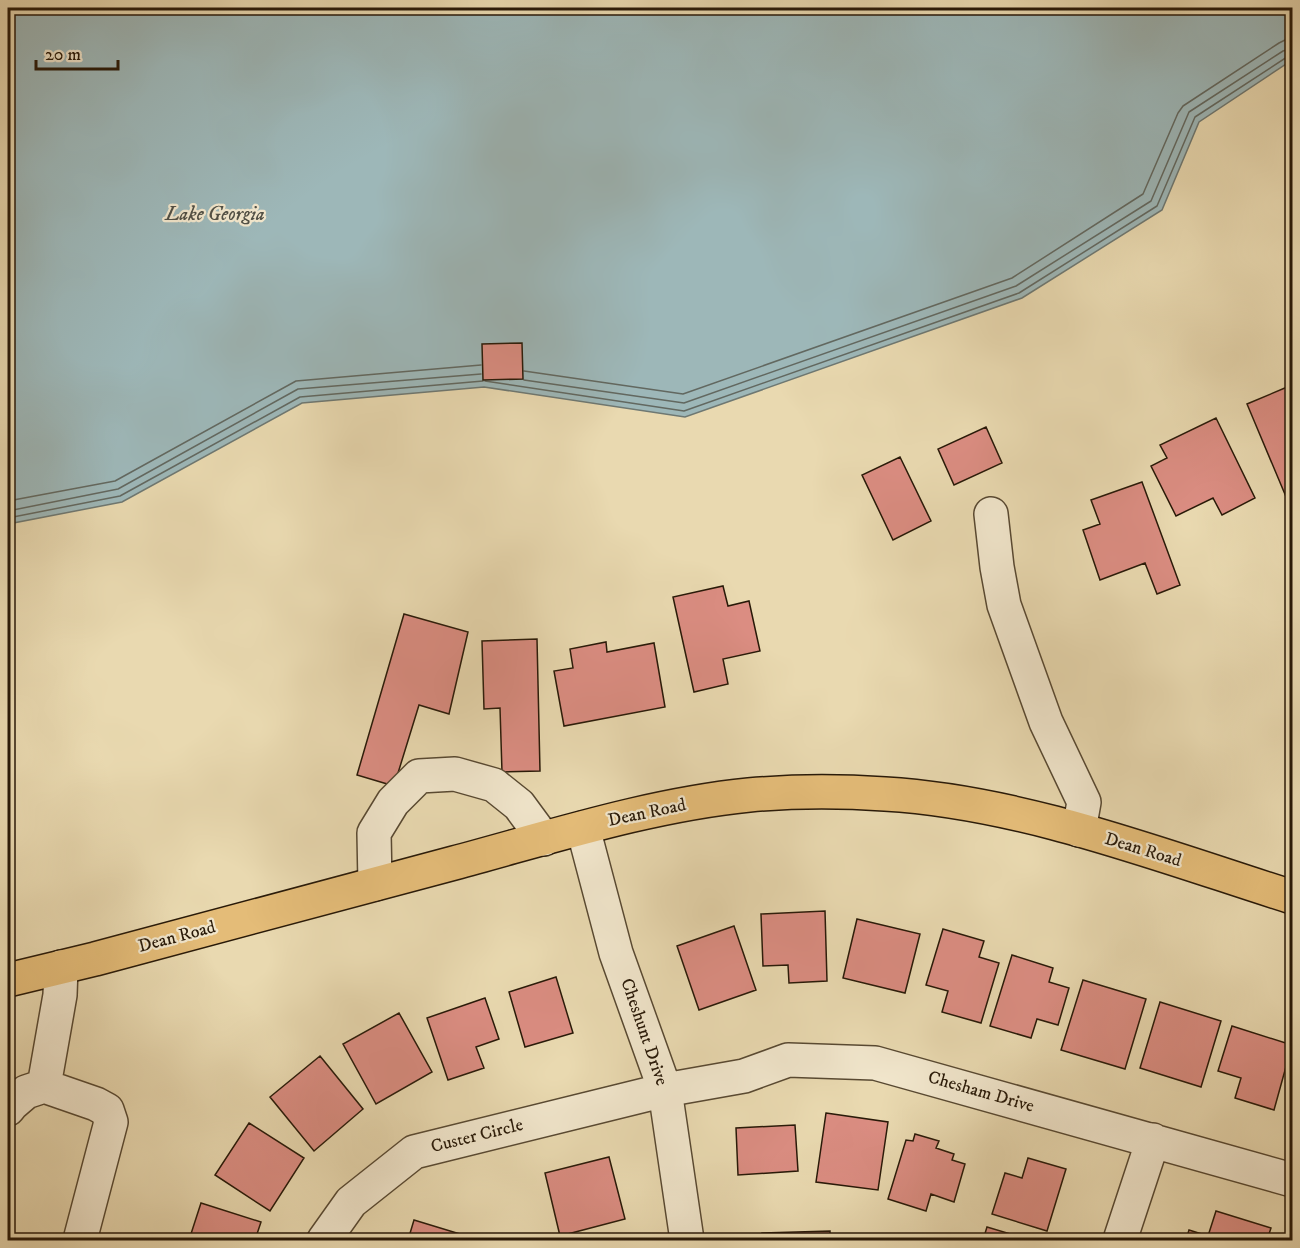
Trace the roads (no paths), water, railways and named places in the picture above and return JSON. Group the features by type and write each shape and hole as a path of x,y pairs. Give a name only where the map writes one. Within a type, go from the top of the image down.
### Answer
{"main road":[{"name":"Dean Road","path":"8,980 95,959 619,818 748,795 805,792 886,794 928,798 1006,812 1079,830 1293,897"}],"street":[{"path":"991,514 1004,605 1046,722 1084,802 1079,830"},
{"path":"375,884 374,833 393,802 419,776 455,774 494,785 519,805 544,839"},
{"name":"Cheshunt Drive","path":"583,828 616,953 664,1090 687,1240"},
{"path":"44,1086 60,995 61,967"},
{"name":"Chesham Drive","path":"664,1090 744,1076 788,1060 875,1063 1293,1180"},
{"path":"8,1109 26,1092 44,1086 107,1110 111,1122 80,1240"},
{"name":"Custer Circle","path":"324,1240 351,1202 414,1152 664,1090"},
{"path":"1120,1240 1153,1140"}],"water":[{"name":"Lake Georgia","path":"8,8 1292,8 1292,60 1199,122 1162,210 1022,298 685,417 484,387 302,403 122,502 8,524"}]}
